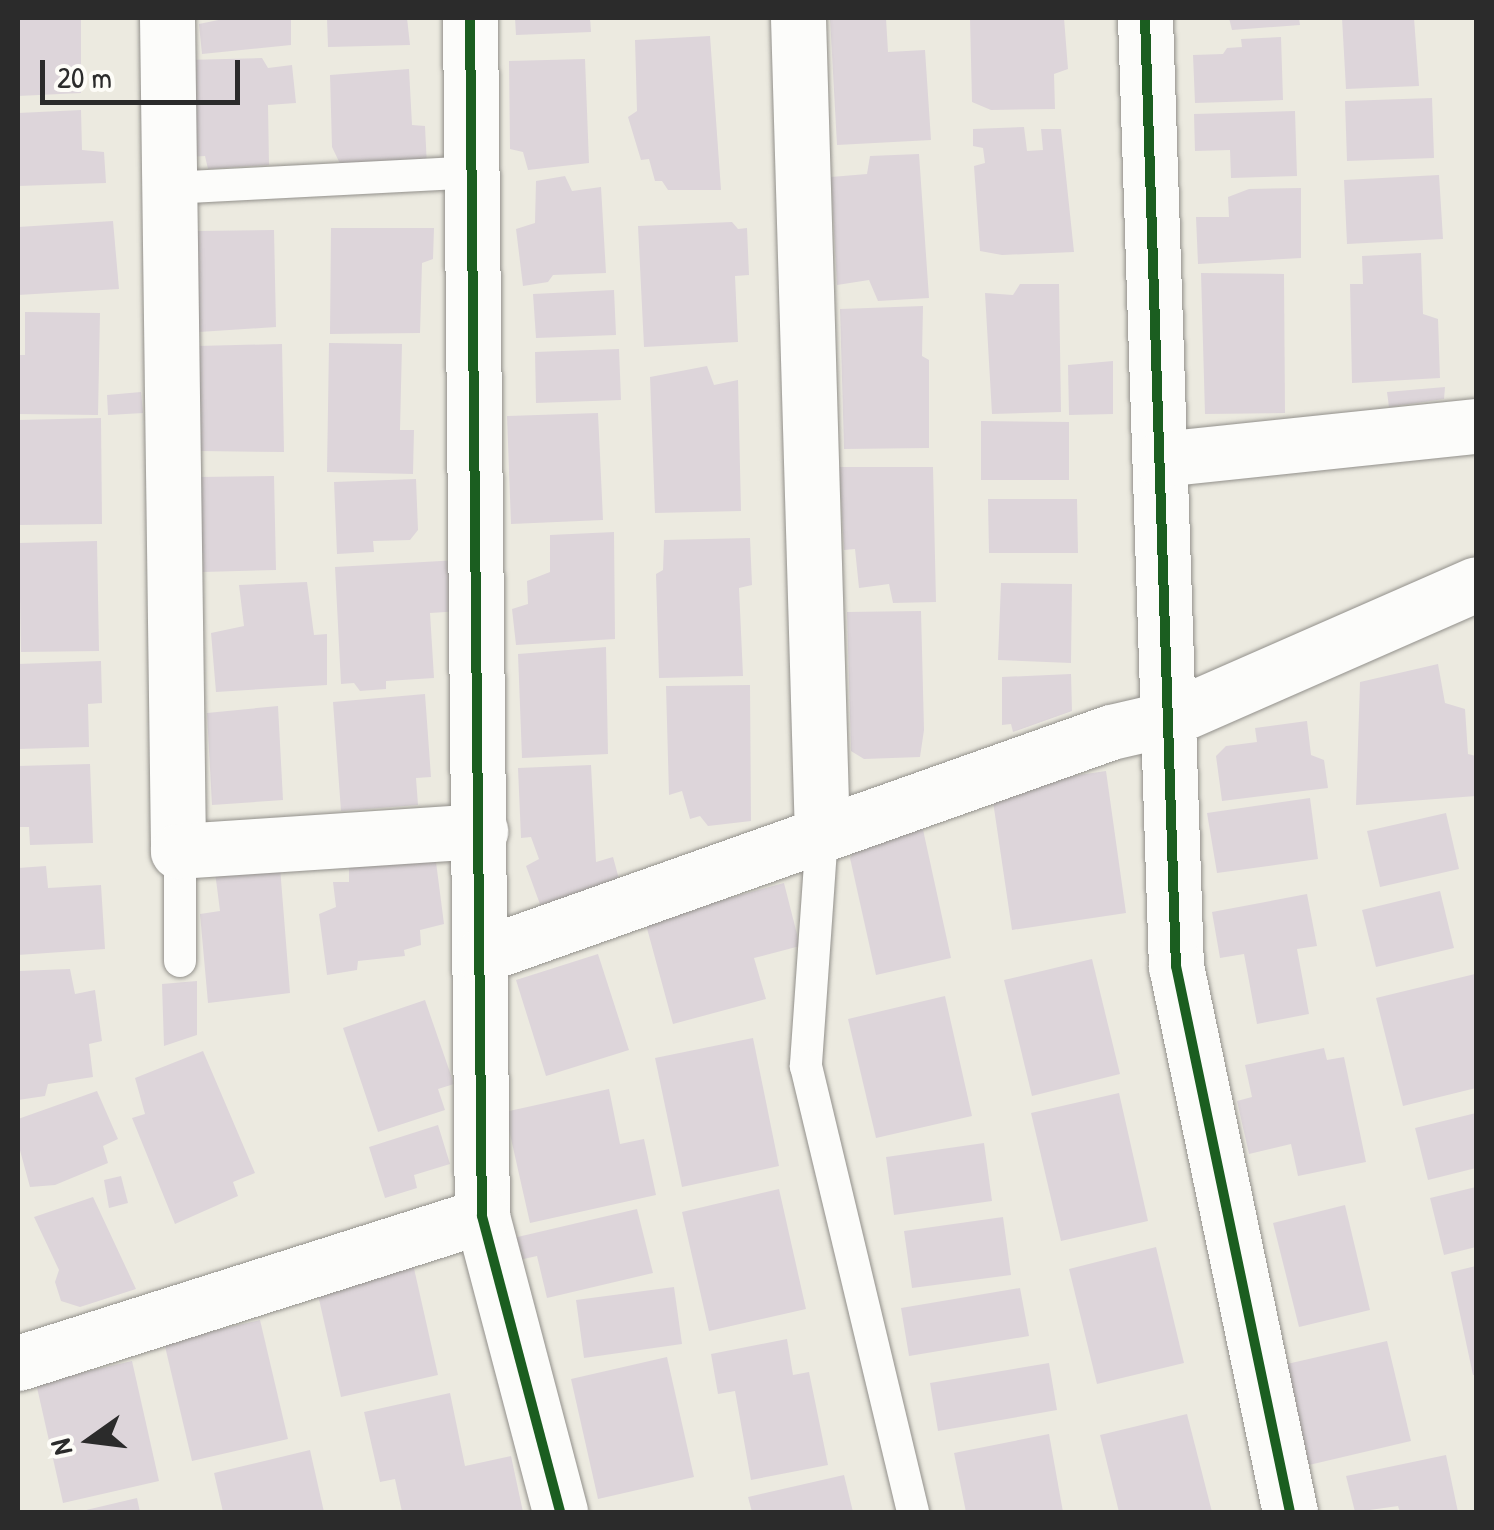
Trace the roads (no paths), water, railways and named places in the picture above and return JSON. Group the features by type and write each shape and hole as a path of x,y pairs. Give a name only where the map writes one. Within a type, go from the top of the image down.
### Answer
{"street":[{"path":"167,18 180,850 480,832"},
{"path":"470,18 482,1216 560,1512"},
{"path":"798,18 822,835"},
{"path":"1145,18 1171,718 1176,966 1290,1512"},
{"path":"1161,459 1476,426"},
{"path":"482,955 1111,732 1171,718 1476,584"},
{"path":"18,1363 482,1216"}],"lane":[{"path":"171,188 472,172"},
{"path":"822,835 806,1066 912,1512"},
{"path":"180,850 180,961"}]}
